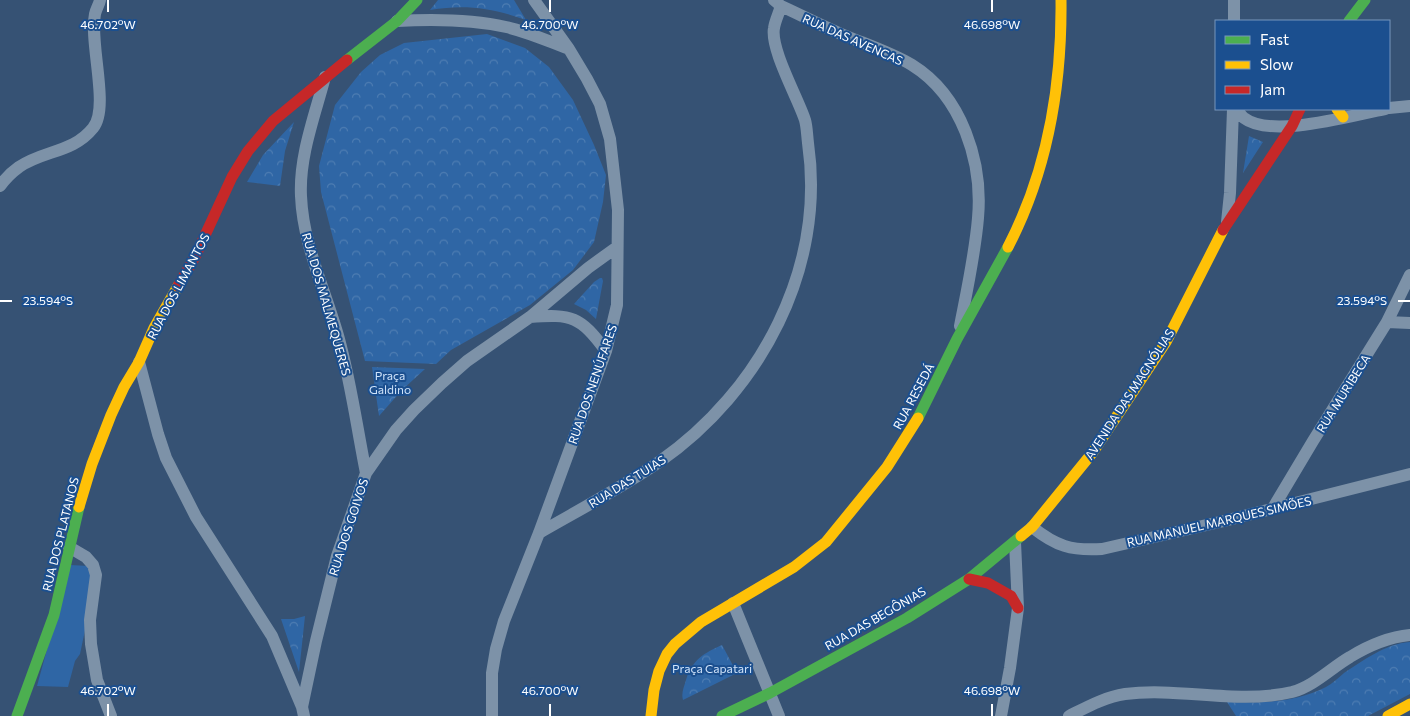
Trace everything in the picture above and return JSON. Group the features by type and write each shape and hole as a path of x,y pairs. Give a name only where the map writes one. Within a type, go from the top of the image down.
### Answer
{"main road":[{"name":"RUA DOS LIMANTOS","path":"139,362 154,328 195,257 232,177 248,151 272,121 397,21 417,0"},
{"name":"RUA RESEDÁ","path":"651,716 660,667 682,635 704,619 802,561 826,542 868,493 904,441 927,400 958,337 1010,244 1041,170 1055,108 1060,63 1061,0"},
{"path":"1350,20 1365,0"},
{"name":"AVENIDA DAS MAGNÓLIAS","path":"1032,527 1093,452 1166,342 1226,224 1292,126 1300,110"},
{"name":"RUA DOS PLATANOS","path":"17,716 54,614 69,547 92,464 124,388 139,362"},
{"name":"RUA DAS BEGÔNIAS","path":"722,716 770,693 907,618 970,579 1032,527"},
{"path":"970,579 988,583 1011,596 1018,608"},
{"path":"1388,716 1410,704"}],"street":[{"path":"0,186 20,166 63,150 82,140 95,126 99,113 100,98 93,34 95,13 100,0"},
{"name":"RUA DOS NENÚFARES","path":"492,716 492,673 504,621 539,533 606,351 617,305 617,191 610,139 600,104 569,49 534,0"},
{"path":"1234,0 1234,20"},
{"name":"RUA DAS AVENCAS","path":"777,3 913,66 940,88 960,118 972,155 977,183 978,216 975,244 958,337"},
{"name":"RUA DAS TUIAS","path":"539,533 660,461 695,432 726,402 750,373 771,340 791,298 804,254 811,203 811,162 805,121 778,54 773,29 777,3"},
{"path":"397,21 446,19 473,21 507,27 569,49"},
{"name":"RUA DOS MALMEQUERES","path":"325,77 302,170 301,195 303,219 309,246 338,337 349,380 366,473"},
{"path":"1390,108 1410,106"},
{"name":"AVENIDA DAS MAGNÓLIAS","path":"1226,224 1230,193 1235,110"},
{"name":"AVENIDA DAS MAGNÓLIAS","path":"1236,110 1243,118 1253,123 1265,126 1292,126"},
{"path":"1292,126 1340,113 1368,110"},
{"name":"RUA DOS GOIVOS","path":"303,712 318,633 337,556 366,473 396,430 435,389 467,361 530,317 588,268 618,247"},
{"name":"RUA MURIBECA","path":"1273,508 1387,322 1410,275"},
{"path":"530,317 554,315 578,320 592,332 606,351"},
{"path":"1387,322 1410,323"},
{"path":"139,362 166,458 196,517 272,636 303,712"},
{"name":"RUA MANUEL MARQUES SIMÕES","path":"1032,527 1049,541 1064,546 1083,550 1102,549 1410,474"},
{"path":"1001,716 1013,651 1018,608 1016,542"},
{"path":"69,547 86,557 93,565 96,575 90,620 91,644 97,680 111,716"},
{"path":"732,603 779,716"},
{"path":"1069,716 1096,702 1123,694 1158,691 1217,696 1264,696 1293,692 1318,679 1350,657 1374,644 1410,634"}],"green space":[{"path":"438,0 514,0 526,20 479,8 455,7 430,10"},
{"path":"487,34 525,48 549,67 573,100 606,175 603,202 594,242 573,270 530,305 451,350 436,364 365,361 321,192 319,166 335,105 361,72 380,55 404,43"},
{"path":"294,122 285,151 280,186 247,182 263,155"},
{"path":"1249,136 1263,142 1243,173"},
{"path":"600,278 603,281 596,319 586,310 574,304"},
{"name":"Praça Galdino","path":"372,367 425,369 402,390 379,416"},
{"path":"70,565 89,566 91,575 87,621 80,654 75,661 68,687 37,686"},
{"path":"305,616 299,672 281,619 294,619"},
{"path":"1410,642 1410,694 1368,716 1236,716 1227,702 1277,701 1302,696 1328,686 1344,673 1383,649"},
{"name":"Praça Capatari","path":"722,645 737,673 683,700 683,690 695,662 704,654"}],"traffic: fast":[{"path":"347,60 397,21 417,0"},
{"path":"1350,20 1365,0"},
{"path":"918,418 957,339 1008,247"},
{"path":"17,716 54,615 79,507"},
{"path":"722,716 770,693 907,618 969,579 1021,536"}],"traffic: slow":[{"path":"1008,247 1022,218 1033,188 1043,158 1050,127 1059,64 1061,0"},
{"path":"1338,110 1343,117"},
{"path":"1021,536 1032,527 1093,452 1166,342 1223,230"},
{"path":"79,507 92,464 111,415 124,387 139,362 154,328 178,286"},
{"path":"651,716 654,690 659,671 667,654 675,644 701,622 794,567 826,542 887,467 918,418"},
{"path":"1388,716 1410,704"}],"traffic: jam":[{"path":"178,286 195,257 232,177 248,151 273,121 347,60"},
{"path":"1223,230 1292,126 1300,110"},
{"path":"969,579 988,583 1011,596 1018,608"}]}
